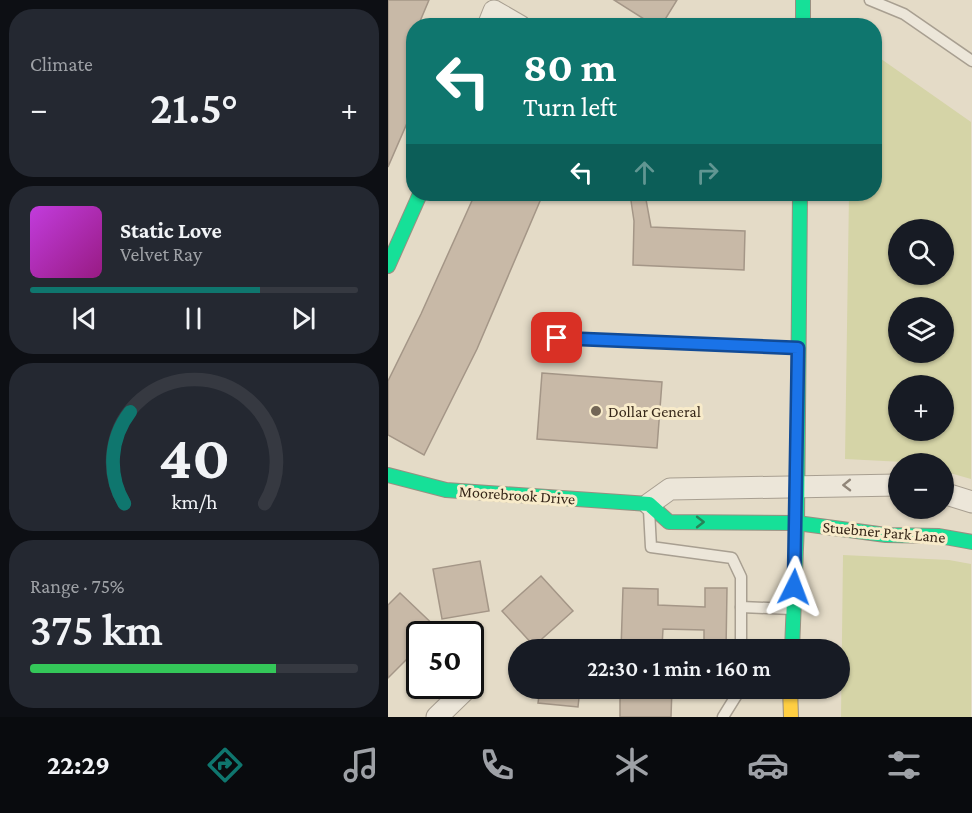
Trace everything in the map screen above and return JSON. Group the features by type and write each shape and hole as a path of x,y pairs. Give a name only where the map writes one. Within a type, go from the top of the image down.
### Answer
{"street":[{"path":"803,18 804,0"},
{"path":"491,18 494,11 506,18"},
{"path":"388,266 417,201"},
{"path":"792,639 797,523 800,201"},
{"name":"Moorebrook Drive","path":"388,475 416,484 457,491 649,504"},
{"path":"797,523 668,522 649,504 670,489 888,485"},
{"path":"954,496 972,502"},
{"name":"Stuebner Park Lane","path":"797,523 886,535 939,536 972,542"},
{"path":"437,717 455,699"},
{"path":"790,699 791,717"}],"lane":[{"path":"870,0 904,14 972,61"},
{"path":"557,338 798,348"},
{"path":"649,504 651,547 732,558 741,577 741,639"},
{"path":"741,607 793,609"},
{"path":"723,717 735,699"}],"green space":[{"path":"882,60 971,122 971,479 954,474 954,453 888,453 888,461 845,459 849,201 882,201"},
{"path":"843,555 949,560 971,564 971,717 841,717 841,699 850,699 850,639 842,639"}],"building":[{"path":"388,0 429,0 421,18 406,18 406,125 388,167"},
{"path":"614,0 677,0 666,18 642,18"},
{"path":"472,201 540,201 477,349 424,455 388,435 388,381"},
{"path":"631,201 646,201 651,227 745,231 744,270 633,265 634,221"},
{"path":"542,373 662,382 657,448 537,439"},
{"path":"480,561 489,611 442,619 433,569"},
{"path":"541,576 573,611 542,639 528,639 502,611"},
{"path":"623,588 658,589 658,605 705,607 705,588 727,588 726,639 704,639 704,630 663,629 662,639 621,639"},
{"path":"400,593 429,621 406,621 406,660 388,678 388,605"},
{"path":"539,699 579,699 578,707 538,703"},
{"path":"620,699 672,699 671,717 620,717"}],"traffic: fast":[{"path":"803,0 803,18"},
{"path":"388,266 417,201"},
{"path":"792,639 797,523 800,201"},
{"path":"388,475 446,490 649,504 669,522 797,523 886,535 939,536 972,542"}],"traffic: slow":[{"path":"790,699 791,717"}],"place":[{"name":"Dollar General","path":"596,411"}],"route":[{"path":"557,338 798,348 797,523 794,587"}]}
